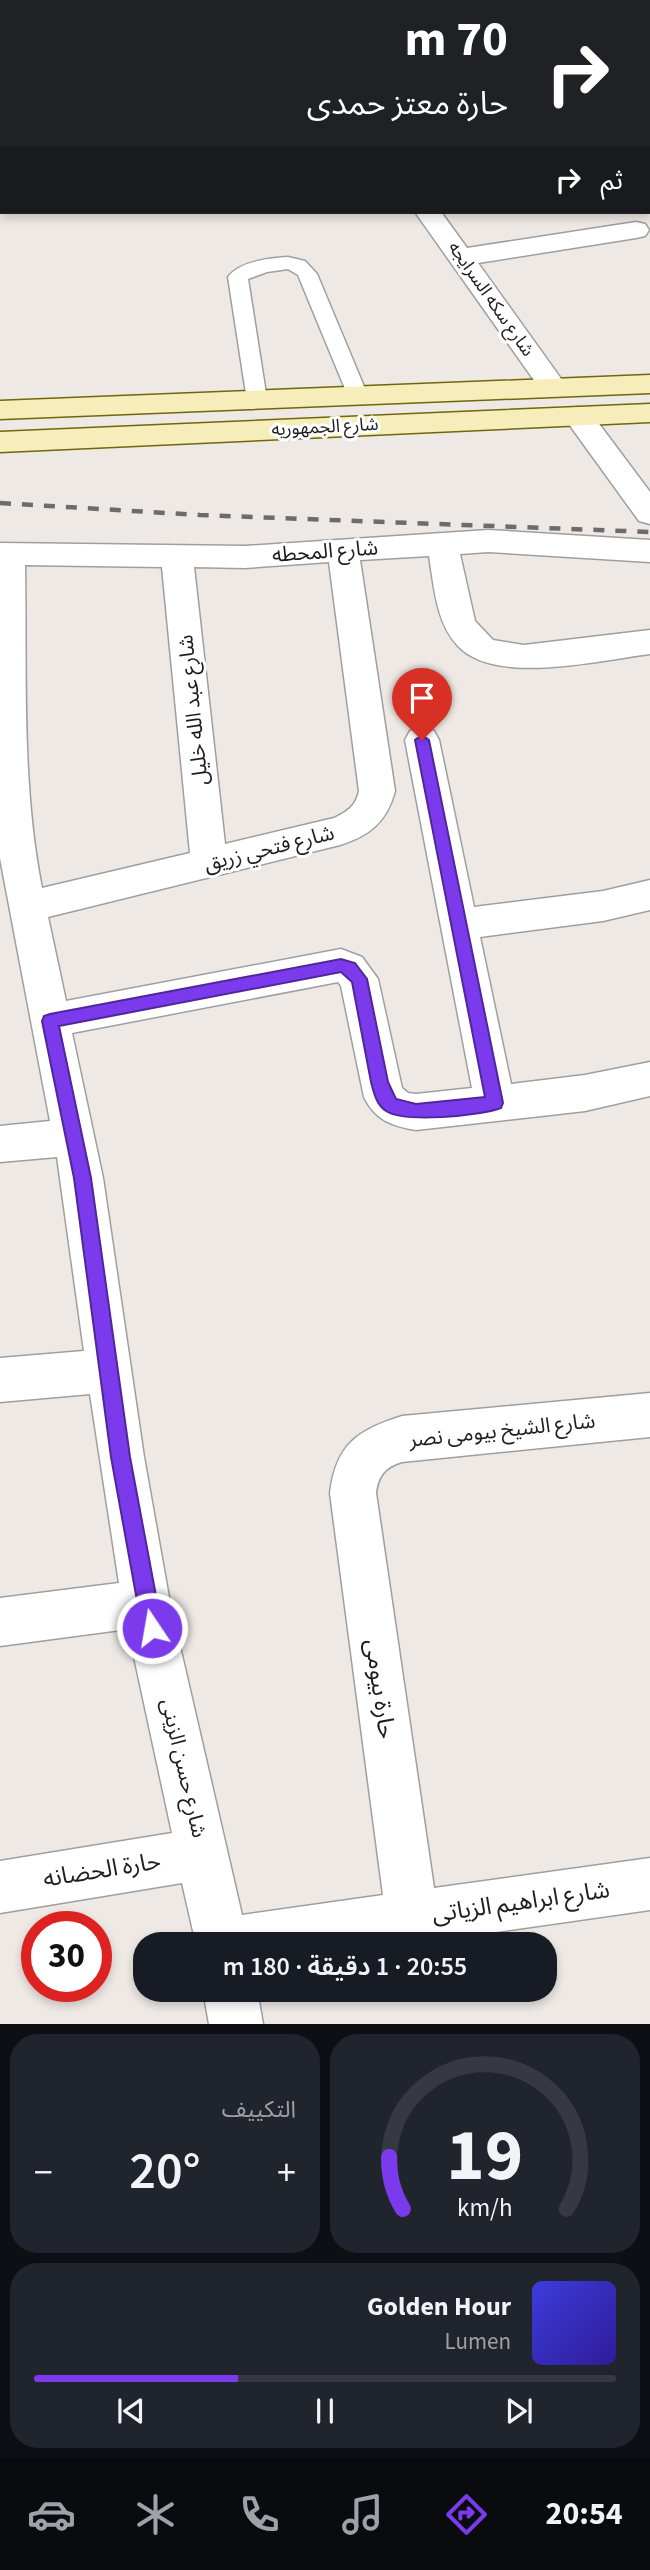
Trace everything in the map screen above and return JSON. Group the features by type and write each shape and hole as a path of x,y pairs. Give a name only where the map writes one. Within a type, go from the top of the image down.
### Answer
{"main road":[{"name":"شارع الجمهوريه","path":"0,410 650,384"},
{"name":"شارع الجمهوريه","path":"0,442 650,413"}],"street":[{"name":"شارع سكه السرايجه","path":"430,214 552,387"},
{"path":"462,257 636,230"},
{"path":"578,416 650,514"},
{"path":"443,542 457,619 467,639 478,648 492,654 524,657 650,642"},
{"name":"شارع المحطه","path":"4,554 245,557 443,542 529,542 650,551"},
{"name":"شارع فتحي زريق","path":"26,907 340,831 366,817 374,804 377,791 343,549"},
{"name":"شارع حسن الزينى","path":"4,554 12,782 26,907 74,1137 94,1251 121,1457 146,1603 221,1932"},
{"name":"شارع عبد الله خليل","path":"177,556 209,863"},
{"path":"422,740 495,1103"},
{"path":"458,924 603,906 650,895"},
{"path":"50,1021 341,965 349,968 359,979 384,1097 398,1109 416,1112 585,1093 650,1079"},
{"path":"0,1143 74,1137"},
{"path":"0,1380 110,1370"},
{"name":"شارع الشيخ بيومى نصر","path":"361,1462 372,1450 402,1439 650,1415"},
{"name":"حارة بيومى","path":"361,1462 354,1476 353,1493 412,1918"},
{"path":"0,1622 146,1603"},
{"name":"حارة الحضانه","path":"0,1887 204,1854"},
{"name":"شارع ابراهيم الزياتى","path":"311,1932 650,1884"},
{"path":"232,2002 236,2024"}],"lane":[{"path":"257,400 238,277 246,270 292,263 307,274 358,396"}],"railway":[{"path":"0,503 200,515 650,532"}],"route":[{"path":"152,1628 121,1457 82,1178 50,1021 341,965 349,968 359,979 380,1082 384,1097 390,1104 398,1109 416,1112 495,1103 422,740"}]}
